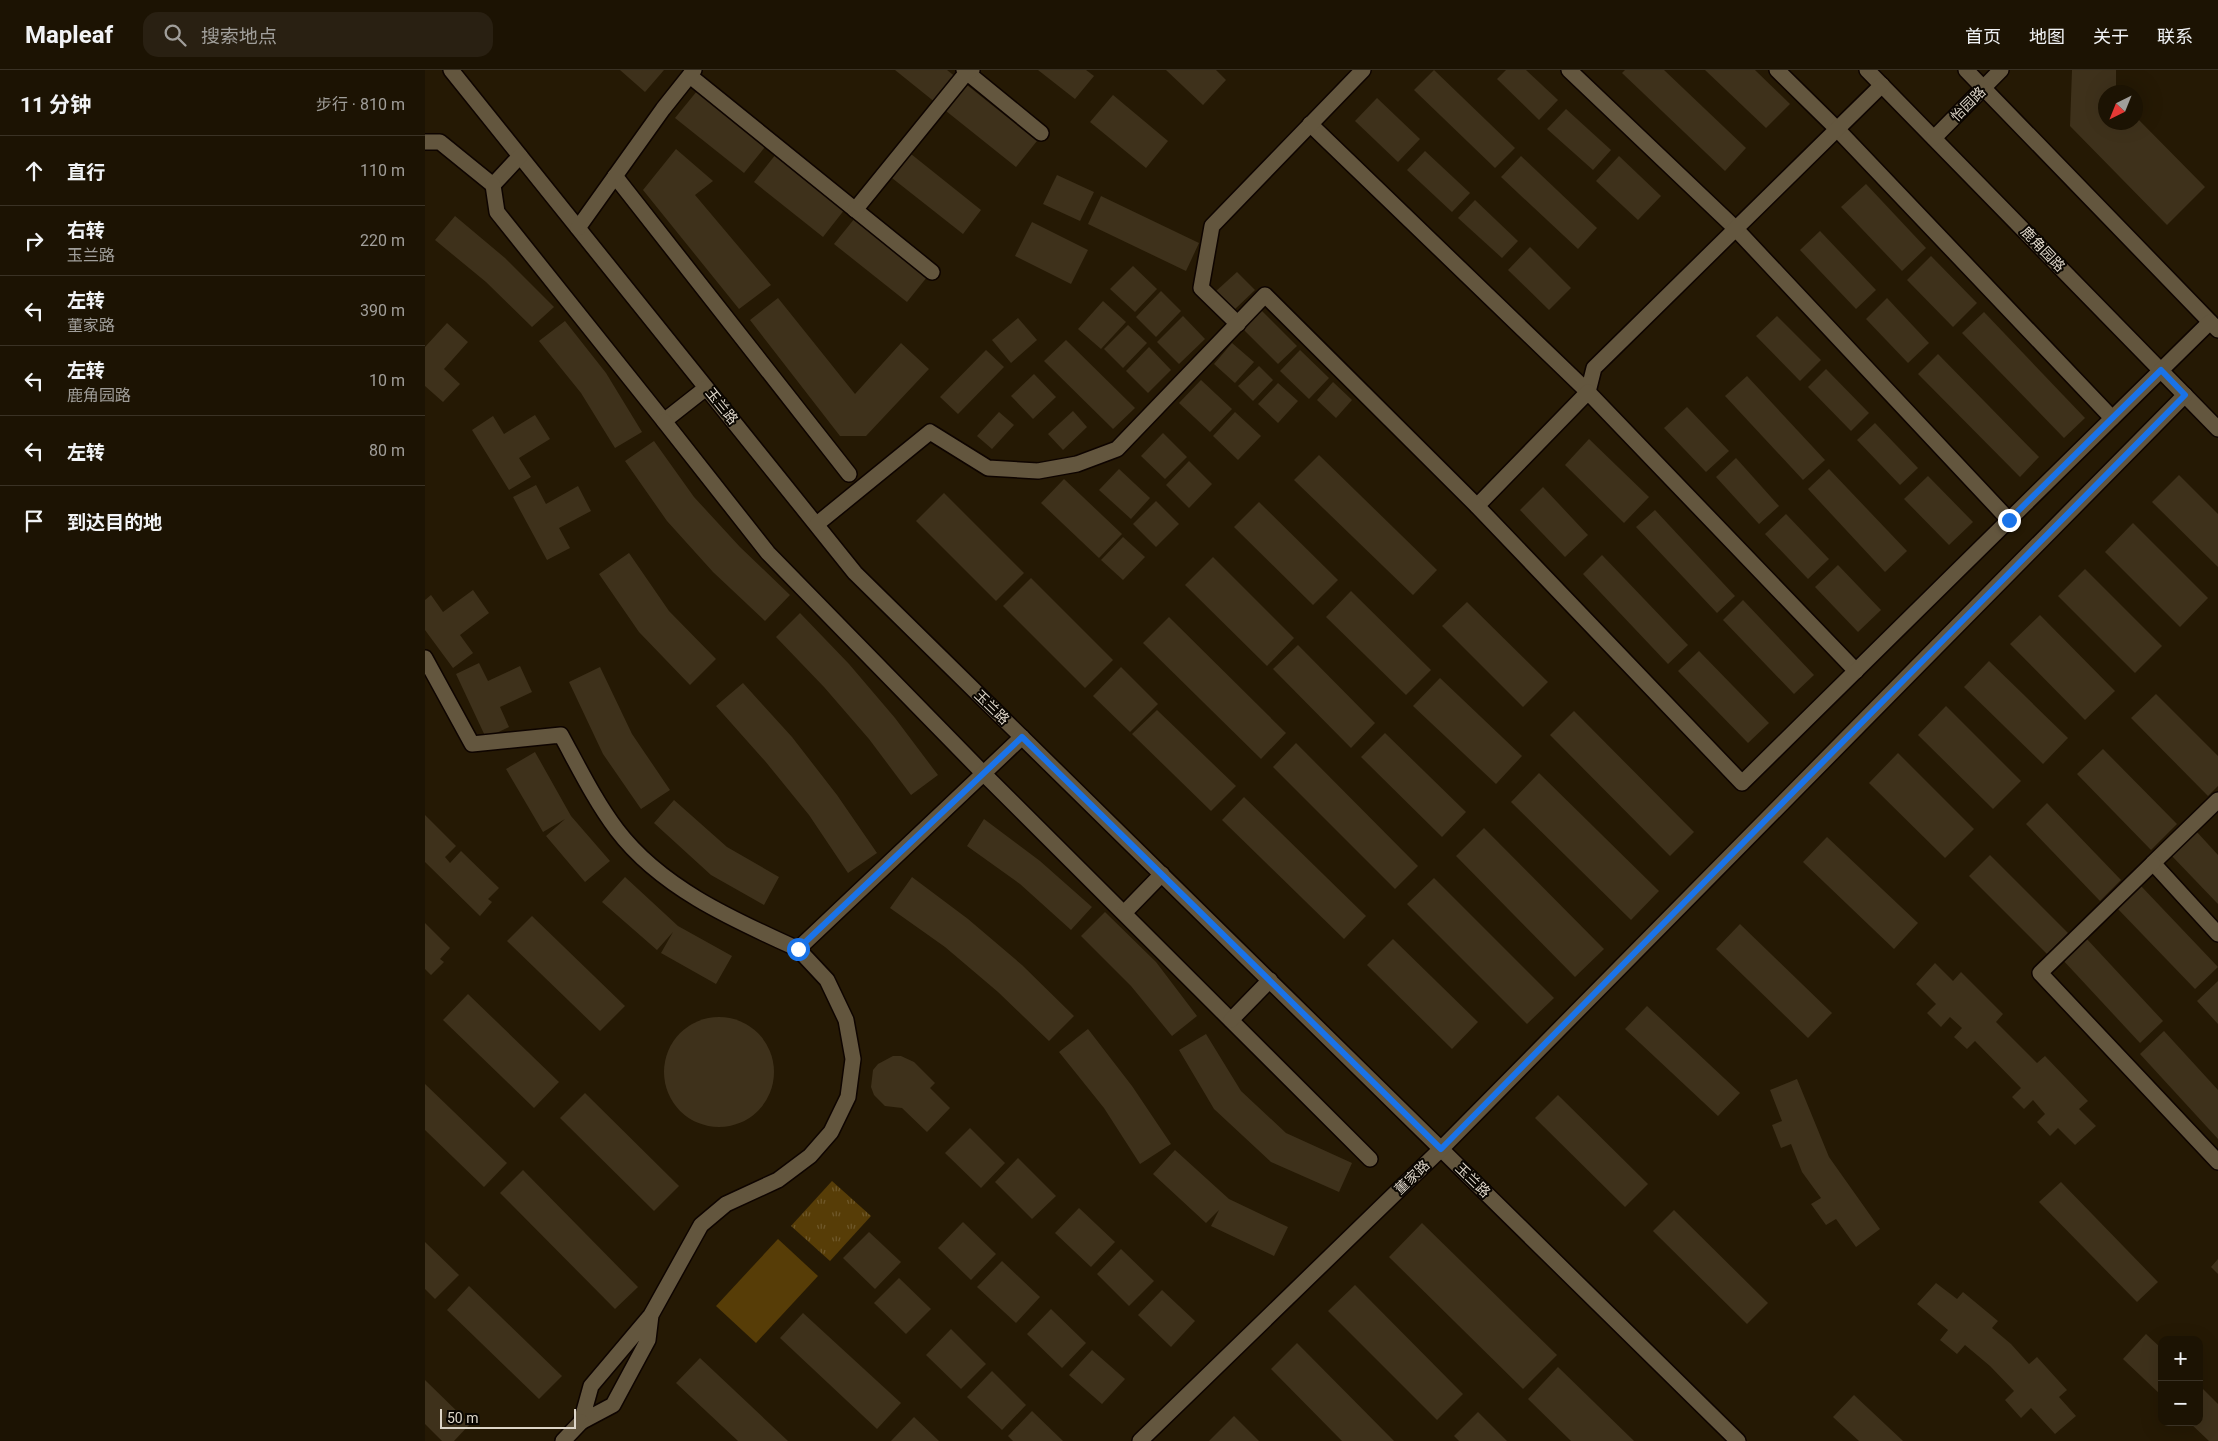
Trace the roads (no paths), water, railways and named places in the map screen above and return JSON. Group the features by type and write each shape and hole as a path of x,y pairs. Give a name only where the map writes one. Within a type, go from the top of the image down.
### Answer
{"street":[{"name":"玉兰路","path":"451,70 855,573 1738,1441"},
{"path":"1238,324 1201,288 1212,226 1363,70"},
{"path":"1569,70 1735,228 2009,520"},
{"path":"1777,70 1837,129 2112,418"},
{"name":"鹿角园路","path":"1867,70 2218,429"},
{"path":"817,524 930,432 987,468 1038,471 1077,464 1117,449 1265,295 1477,506 1743,783 2161,370 2214,326 1966,70"},
{"name":"怡园路","path":"1934,138 2001,70"},
{"path":"855,210 967,71 1041,133"},
{"path":"578,228 692,73 932,272"},
{"path":"1477,506 1588,392 1594,368 1881,85"},
{"path":"1310,124 1588,392 1856,671"},
{"path":"425,142 440,142 493,185 497,212 768,553 983,773 1370,1159"},
{"path":"493,185 520,156"},
{"path":"615,176 849,474"},
{"path":"664,421 707,388"},
{"name":"董家路","path":"1140,1441 1441,1149 2185,395"},
{"path":"425,658 471,744 561,734 617,831 656,870 707,906 798,949 827,980 847,1020 853,1059 848,1097 831,1132 810,1156 778,1180 726,1204 701,1225 651,1315 591,1386 581,1422"},
{"path":"798,949 1022,737"},
{"path":"2218,800 2040,973 2218,1162"},
{"path":"2153,864 2218,934"},
{"path":"1124,913 1162,874"},
{"path":"1231,1020 1270,980"},
{"path":"563,1441 581,1422 613,1405 648,1340 651,1315"}]}
